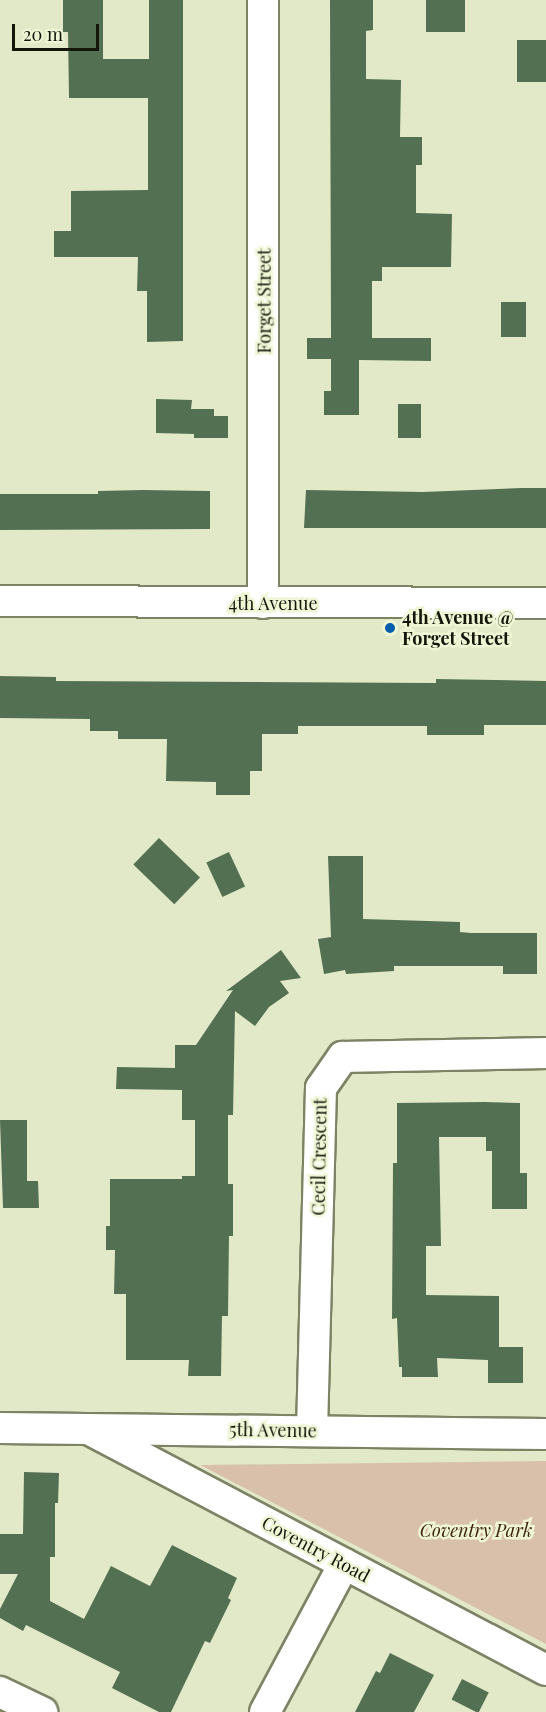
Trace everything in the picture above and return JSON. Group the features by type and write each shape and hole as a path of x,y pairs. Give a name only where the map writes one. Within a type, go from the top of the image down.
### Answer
{"street":[{"name":"Forget Street","path":"263,0 263,603"},
{"name":"4th Avenue","path":"0,602 546,603"},
{"name":"Cecil Crescent","path":"312,1431 321,1088 343,1057 546,1053"},
{"name":"5th Avenue","path":"0,1428 546,1434"},
{"name":"Coventry Road","path":"86,1428 546,1670"},
{"path":"265,1712 344,1564"},
{"path":"0,1692 42,1712"}],"green space":[{"name":"Coventry Park","path":"546,1461 546,1644 200,1465"}],"building":[{"path":"63,0 103,0 103,59 149,59 149,0 183,0 183,341 147,342 147,291 137,291 138,257 54,257 54,231 71,231 71,191 148,190 148,98 69,98 68,32 63,32"},
{"path":"330,0 373,0 373,30 366,31 366,79 401,80 400,137 422,137 422,165 416,165 416,213 452,214 451,267 382,267 382,281 372,281 372,338 431,338 431,361 359,360 359,415 324,415 324,391 331,391 331,359 307,359 307,338 331,338"},
{"path":"426,0 465,0 465,32 426,32"},
{"path":"517,40 546,40 546,82 517,82"},
{"path":"501,302 526,302 526,337 501,337"},
{"path":"156,399 192,400 191,409 214,409 214,416 228,416 228,438 194,438 194,434 156,433"},
{"path":"398,404 421,404 421,438 398,438"},
{"path":"546,488 546,528 304,528 306,490 423,492"},
{"path":"98,491 210,491 210,529 0,530 0,494 98,494"},
{"path":"0,676 56,677 56,681 436,683 436,679 546,681 546,725 484,725 484,735 427,735 427,726 298,726 298,734 262,734 262,771 250,771 250,795 216,795 216,782 166,781 167,739 118,739 118,731 90,731 90,719 0,718"},
{"path":"159,838 200,878 174,904 133,865"},
{"path":"229,852 245,886 222,897 206,863"},
{"path":"328,856 363,856 363,919 460,922 460,932 471,933 537,933 537,974 503,974 503,966 394,966 394,971 346,974 345,970 324,974 318,939 331,937"},
{"path":"281,950 301,978 280,981 289,993 269,1007 255,1026 235,1011 233,1115 228,1115 228,1184 233,1184 233,1236 229,1236 228,1316 222,1316 221,1376 188,1376 189,1360 126,1360 126,1294 114,1294 115,1250 106,1250 106,1226 110,1226 110,1179 182,1179 182,1176 195,1176 195,1120 182,1120 182,1090 116,1089 117,1067 175,1068 175,1045 196,1045 233,990 226,991"},
{"path":"397,1103 520,1103 520,1173 527,1173 527,1209 492,1209 492,1151 486,1151 486,1137 439,1137 441,1246 426,1246 426,1295 499,1296 499,1347 523,1347 523,1383 488,1383 488,1360 437,1358 438,1377 402,1377 402,1367 399,1367 397,1318 392,1319 393,1163 397,1163"},
{"path":"0,1120 27,1120 27,1181 38,1181 39,1208 3,1208"},
{"path":"24,1472 59,1473 58,1503 55,1503 55,1557 50,1557 50,1601 84,1619 111,1566 150,1586 172,1545 237,1578 228,1598 231,1600 210,1643 205,1641 171,1712 159,1712 112,1688 120,1672 26,1625 23,1631 0,1618 0,1609 18,1574 0,1574 0,1534 23,1534"},
{"path":"390,1653 434,1675 414,1712 355,1712 376,1671 380,1673"},
{"path":"462,1679 489,1693 479,1712 452,1699"}],"place":[{"name":"4th Avenue @ Forget Street","path":"390,628"}]}
